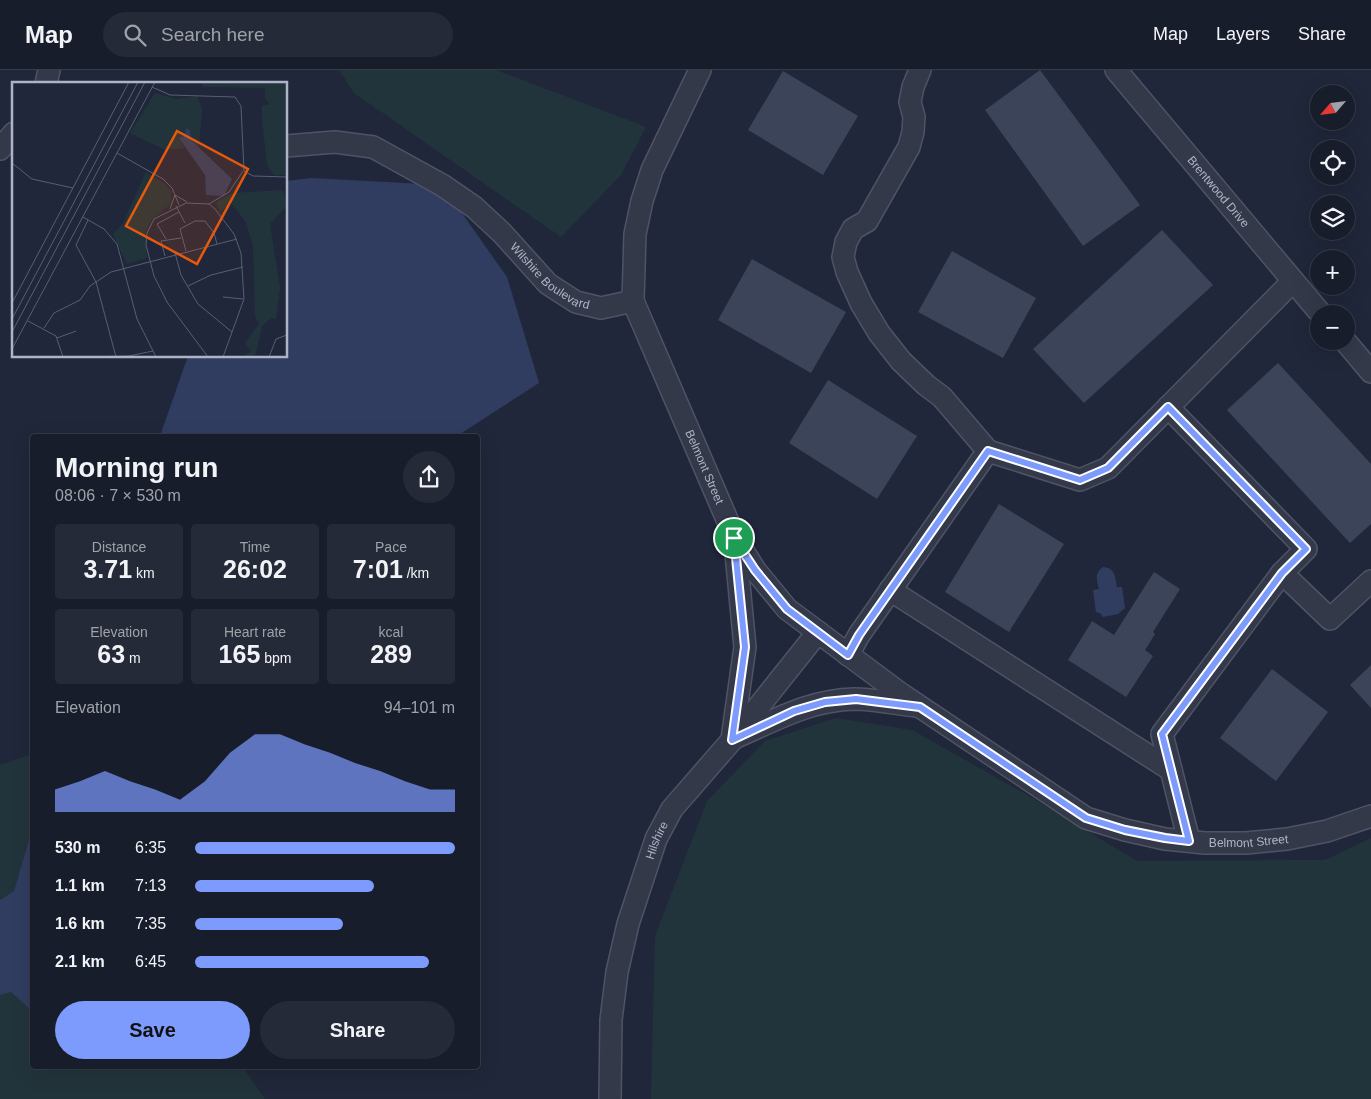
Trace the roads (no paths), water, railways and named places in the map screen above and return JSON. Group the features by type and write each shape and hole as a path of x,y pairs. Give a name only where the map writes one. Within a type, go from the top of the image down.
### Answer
{"street":[{"path":"633,300 635,234 642,201 652,170 700,70"},
{"path":"920,70 910,102 914,117 914,132 909,147 867,221 854,229 846,242 843,257 847,272 861,304 879,333 901,360 926,385 942,397 988,451 1080,480 1108,468 1294,281"},
{"name":"Brentwood Drive","path":"1116,70 1314,305"},
{"path":"0,149 12,136"},
{"name":"Wilshire Boulevard","path":"288,146 335,142 373,147 442,185 474,207 502,233 548,284 576,302 601,308 633,300"},
{"name":"Belmont Street","path":"633,300 734,538 755,570 787,609 920,707 1086,818 1125,830 1189,841 1246,844 1287,839 1326,831 1371,816"},
{"path":"1353,350 1371,372"},
{"path":"1168,407 1306,549 1282,573 1162,734 1189,841"},
{"path":"848,655 859,635 988,451"},
{"path":"732,740 745,647 734,538"},
{"path":"1282,573 1330,619 1371,581"},
{"path":"890,590 1171,770"},
{"name":"Hilshire","path":"610,1099 611,1020 617,972 628,924 656,839 672,809 732,740 818,632"},
{"name":"Belmont Street","path":"732,740 794,711 825,702 856,699 920,707"}],"water":[{"path":"311,178 442,185 507,277 539,383 460,434 161,434 187,358 288,358 288,181"},
{"path":"1103,567 1112,571 1117,587 1122,587 1125,608 1118,614 1103,617 1100,613 1096,612 1093,590 1099,589 1097,574"},
{"path":"30,836 30,1009 11,992 0,995 0,900 14,891"}]}
